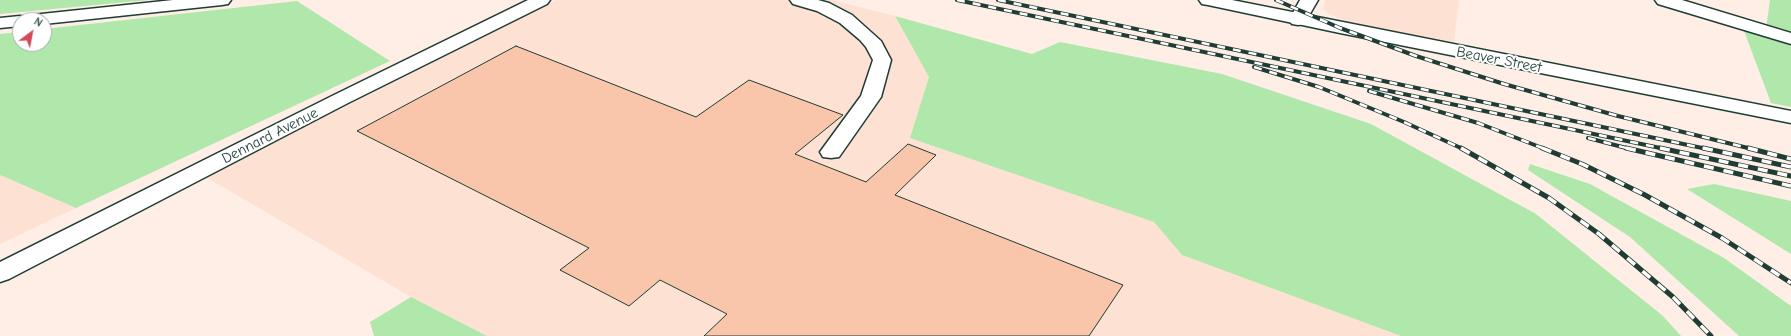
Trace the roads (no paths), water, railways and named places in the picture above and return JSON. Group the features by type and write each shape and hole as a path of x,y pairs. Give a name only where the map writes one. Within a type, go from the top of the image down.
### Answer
{"street":[{"path":"52,18 222,0"},
{"name":"Dennard Avenue","path":"0,273 341,99 541,0"},
{"path":"799,0 823,7 846,19 874,45 882,60 871,97 831,152"},
{"name":"Beaver Street","path":"1208,0 1298,20 1791,117"},
{"path":"1298,20 1309,0"},
{"path":"1664,0 1791,39"},
{"path":"0,23 12,22"}],"railway":[{"path":"957,0 1665,149"},
{"path":"998,0 1707,149"},
{"path":"1276,0 1340,28 1416,56 1504,84 1618,116 1750,148"},
{"path":"1254,67 1319,87 1404,122 1462,148"},
{"path":"1369,91 1478,123 1545,149"},
{"path":"1588,138 1628,148"},
{"path":"1462,148 1549,198 1599,234 1673,297 1711,336"},
{"path":"1542,148 1582,164 1645,195 1722,238 1791,283"},
{"path":"1628,148 1791,186"},
{"path":"1660,148 1791,176"},
{"path":"1703,148 1791,167"},
{"path":"1750,148 1791,159"}]}
